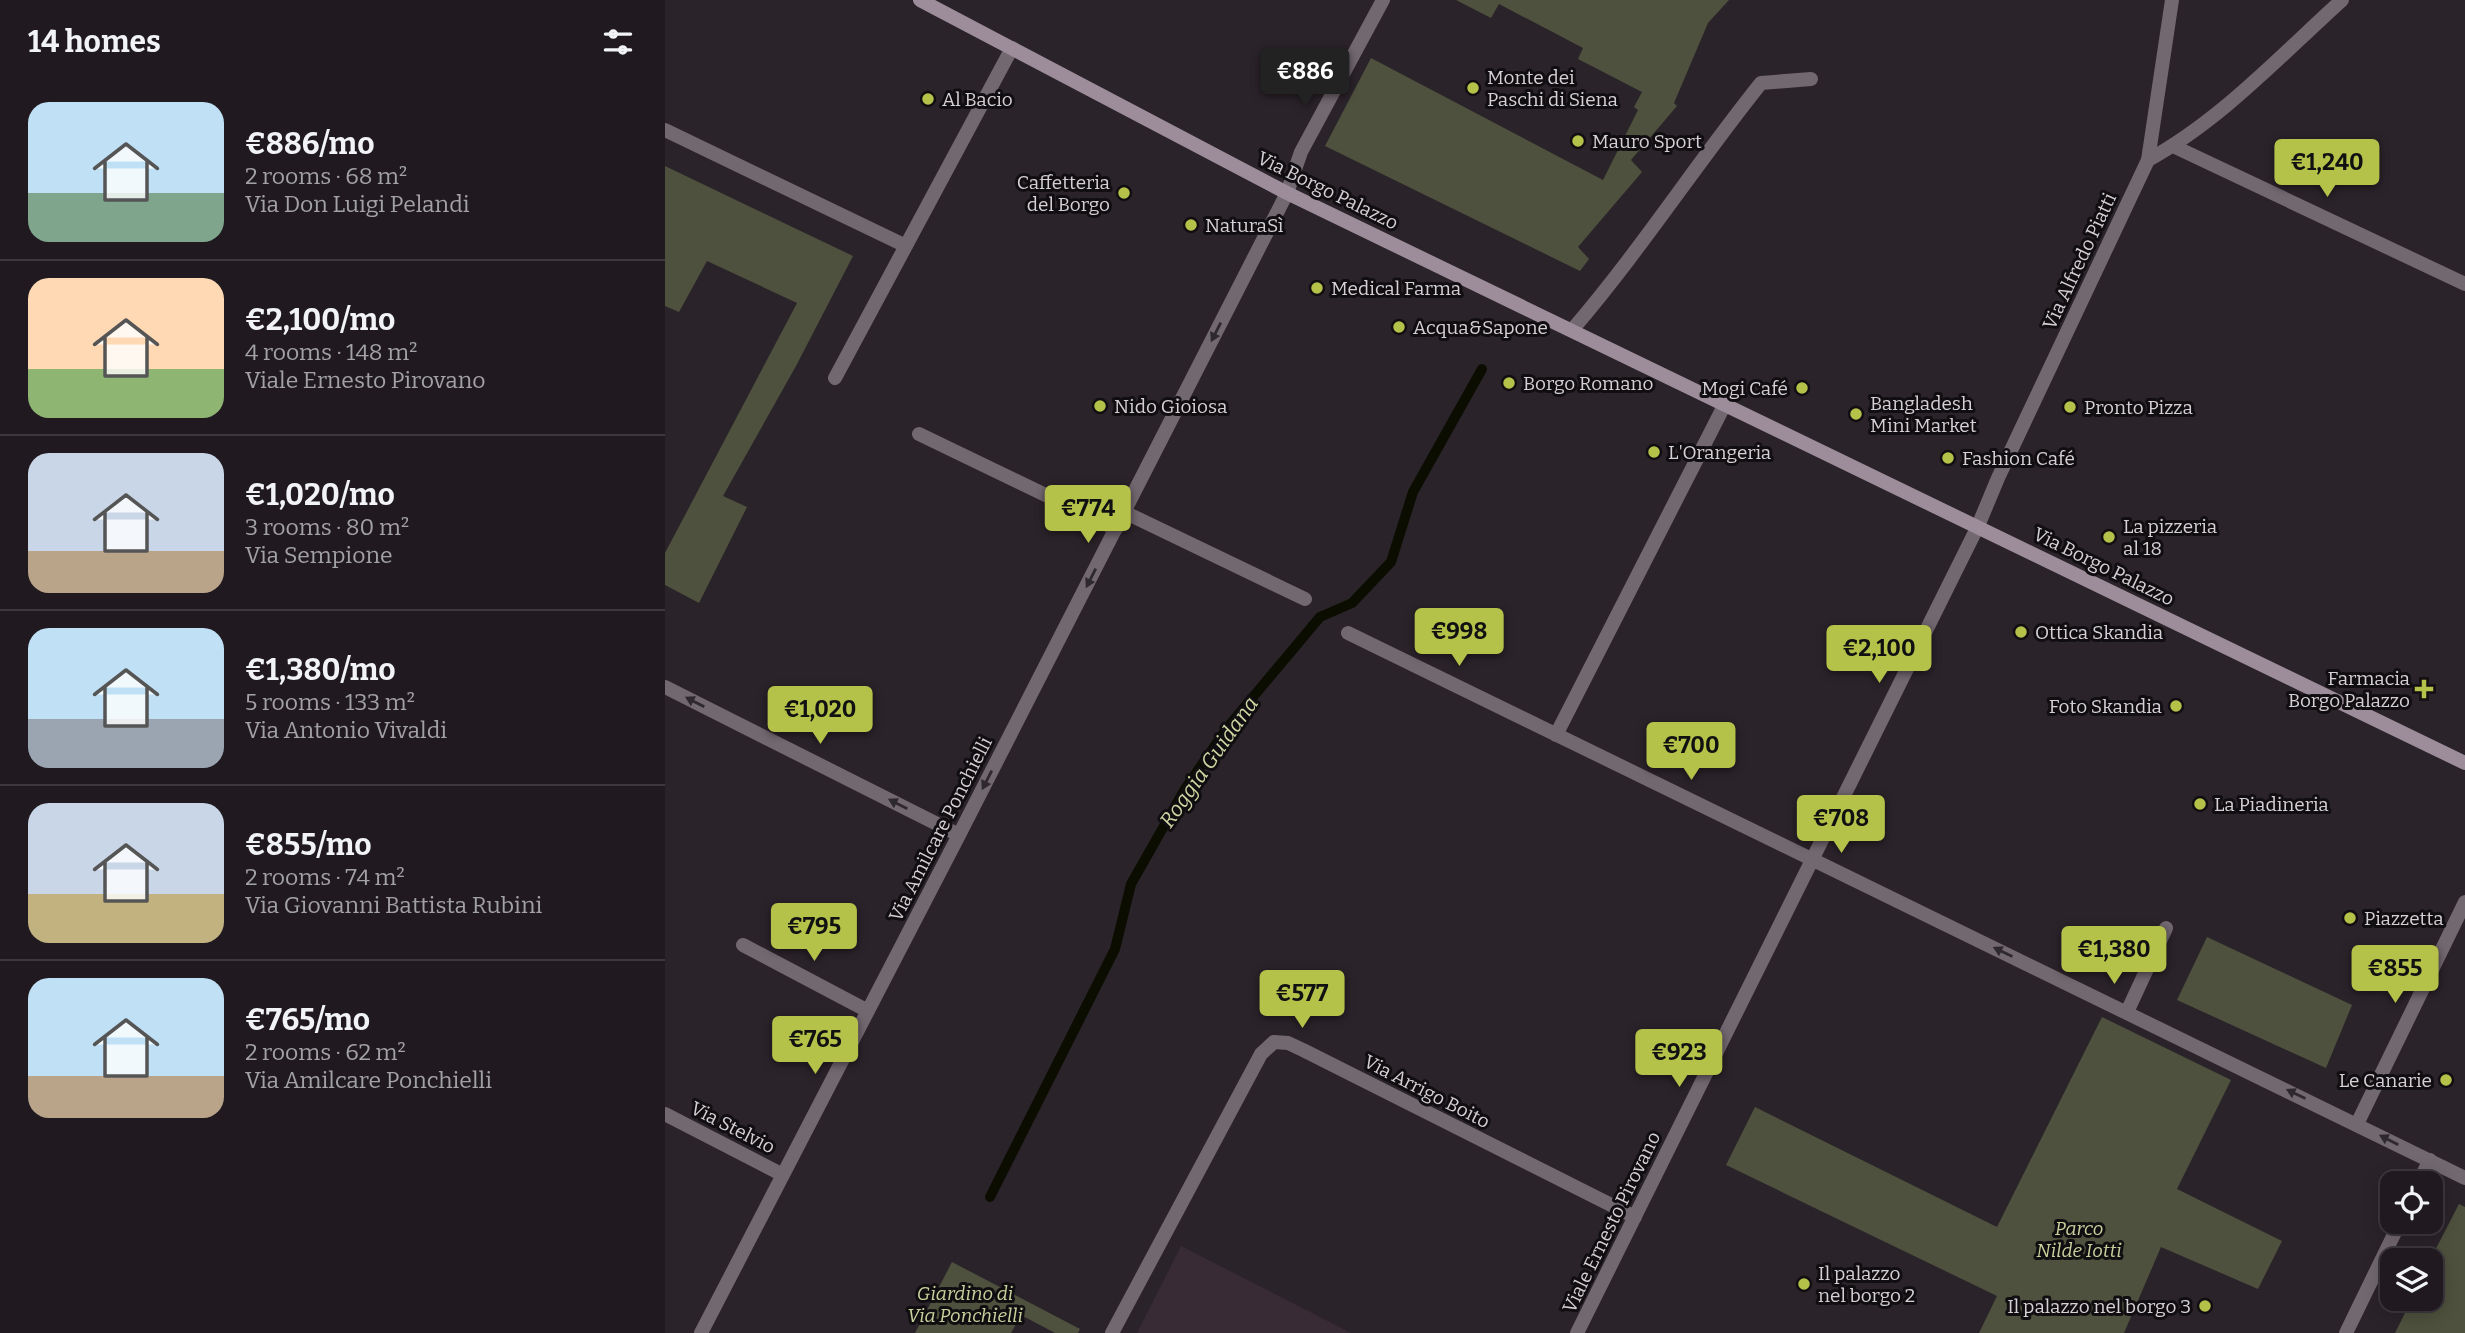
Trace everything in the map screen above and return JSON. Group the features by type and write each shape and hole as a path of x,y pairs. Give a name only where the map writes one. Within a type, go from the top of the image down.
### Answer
{"main road":[{"name":"Via Borgo Palazzo","path":"920,0 1287,193 2465,763"}],"street":[{"name":"Via Amilcare Ponchielli","path":"701,1333 1287,193 1301,152 1383,0"},
{"name":"Via Alfredo Piatti","path":"1978,526 2148,160 2172,0"},
{"path":"2148,160 2173,146 2208,120 2342,0"},
{"path":"835,378 1012,48"},
{"path":"1572,330 1601,296 1761,83 1811,79"},
{"path":"665,130 906,246"},
{"path":"2173,146 2465,284"},
{"path":"1556,735 1725,404"},
{"path":"919,434 1115,529"},
{"path":"1124,512 1305,599"},
{"name":"Viale Ernesto Pirovano","path":"1577,1333 1978,526"},
{"path":"1348,633 2465,1178"},
{"path":"665,687 959,835"},
{"path":"2357,1124 2465,902"},
{"path":"2127,1012 2166,928"},
{"path":"743,945 868,1011"},
{"name":"Via Arrigo Boito","path":"1112,1333 1261,1054 1274,1042 1288,1043 1303,1049 1635,1217"},
{"name":"Via Stelvio","path":"665,1114 783,1175"},
{"path":"2425,1171 2430,1160"},
{"path":"2346,1333 2394,1234"}],"shaded area":[{"path":"1181,1246 1351,1333 1137,1333"}],"green space":[{"path":"1456,0 1729,0 1708,23 1674,103 1677,106 1631,160 1642,172 1578,247 1589,259 1580,271 1325,146 1371,58 1603,180 1638,110 1634,107 1642,92 1578,59 1583,48 1499,4 1491,18"},
{"path":"665,166 853,256 796,366 723,496 747,507 699,603 665,585 665,553 797,303 707,261 679,312 665,306"},
{"path":"2207,937 2352,1005 2326,1068 2177,1000"},
{"name":"Parco Nilde Iotti","path":"2102,1017 2231,1080 2177,1189 2282,1241 2258,1289 2161,1247 2124,1333 1979,1333 1997,1296 1726,1165 1755,1107 1997,1227"},
{"path":"2459,1204 2465,1207 2465,1333 2395,1333 2406,1311 2443,1311 2443,1248 2436,1248"},
{"name":"Giardino di Via Ponchielli","path":"952,1262 1080,1329 1078,1333 1055,1333 1021,1315 1011,1333 915,1333"}],"waterway":[{"name":"Roggia Guidana","path":"990,1197 1115,949 1131,884 1185,789 1227,728 1320,617 1352,603 1391,562 1413,492 1482,369"}],"place":[{"name":"Monte dei Paschi di Siena","path":"1473,88"},
{"name":"Al Bacio","path":"928,99"},
{"name":"Mauro Sport","path":"1578,141"},
{"name":"Caffetteria del Borgo","path":"1124,193"},
{"name":"NaturaSì","path":"1191,225"},
{"name":"Medical Farma","path":"1317,288"},
{"name":"Acqua&Sapone","path":"1399,327"},
{"name":"Borgo Romano","path":"1509,383"},
{"name":"Mogi Café","path":"1802,388"},
{"name":"Nido Gioiosa","path":"1100,406"},
{"name":"Pronto Pizza","path":"2070,407"},
{"name":"Bangladesh Mini Market","path":"1856,414"},
{"name":"L'Orangeria","path":"1654,452"},
{"name":"Fashion Café","path":"1948,458"},
{"name":"La pizzeria al 18","path":"2109,537"},
{"name":"Ottica Skandia","path":"2021,632"},
{"name":"Farmacia Borgo Palazzo","path":"2424,689"},
{"name":"Foto Skandia","path":"2176,706"},
{"name":"La Piadineria","path":"2200,804"},
{"name":"Piazzetta","path":"2350,918"},
{"name":"Le Canarie","path":"2446,1080"},
{"name":"Il palazzo nel borgo 2","path":"1804,1284"},
{"name":"Il palazzo nel borgo 3","path":"2205,1306"}]}
